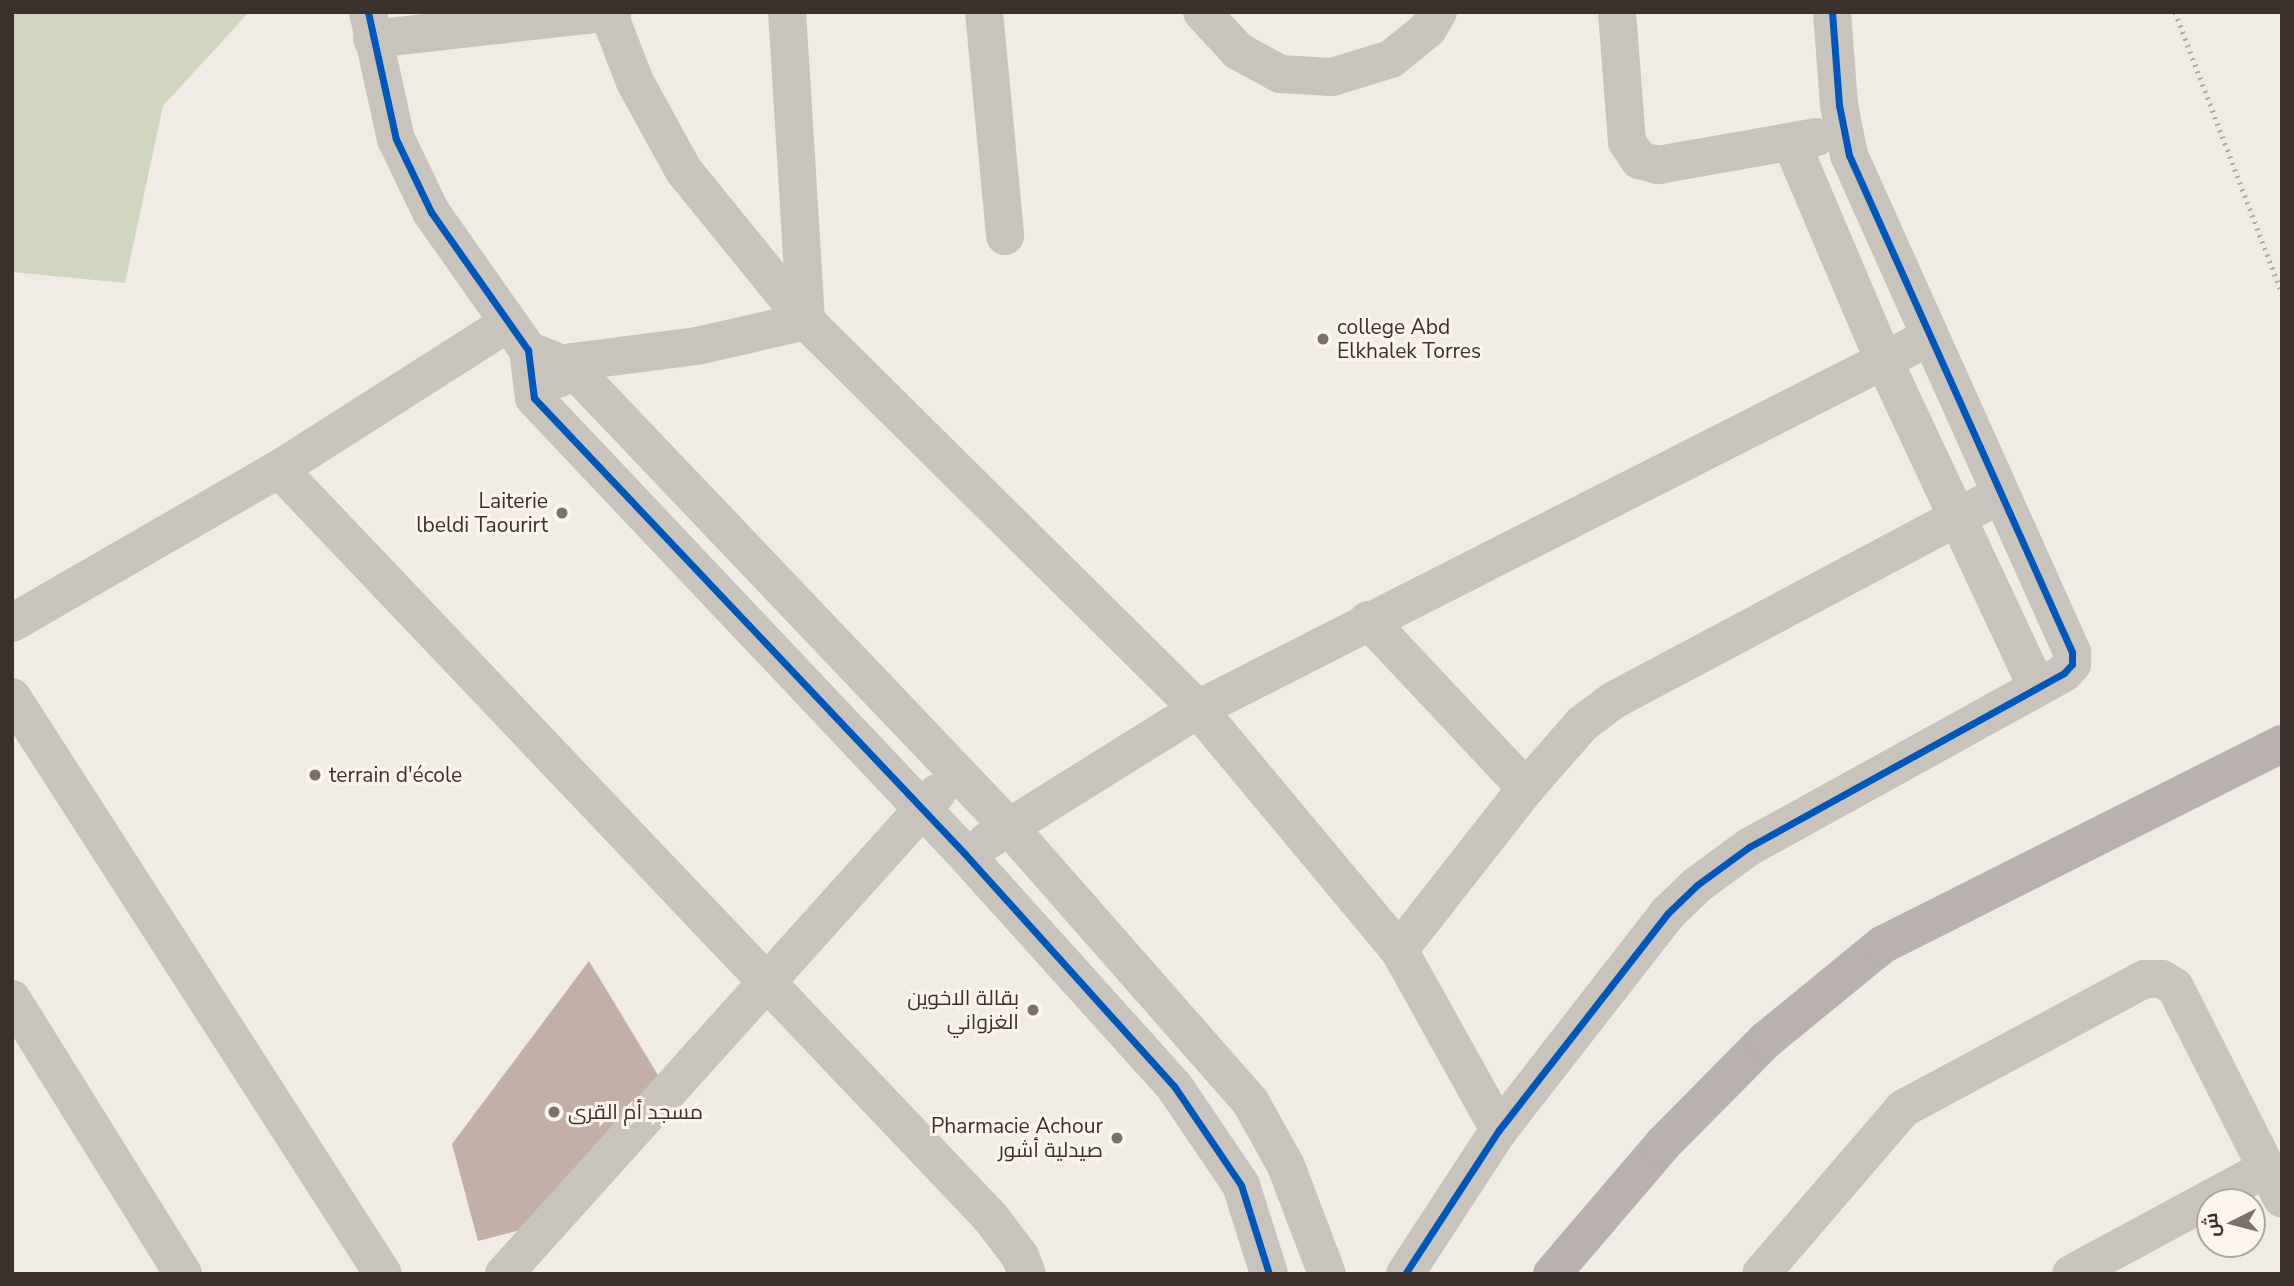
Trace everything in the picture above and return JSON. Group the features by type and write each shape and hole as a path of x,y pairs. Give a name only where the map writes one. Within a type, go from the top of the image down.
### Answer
{"main road":[{"path":"1552,1274 1662,1145 1766,1040 1882,944 2282,744"}],"street":[{"path":"1269,1274 1241,1185 1215,1140 1174,1086 965,855 534,398 518,336 430,212 396,139 370,26 610,12 635,82 684,171 806,321 1198,709 1399,950 1499,1130"},
{"path":"787,12 806,321"},
{"path":"984,12 1005,236"},
{"path":"1202,12 1238,51 1280,74 1332,77 1391,59 1428,29 1438,12"},
{"path":"1617,12 1626,142 1639,160 1658,165 1843,132"},
{"path":"1405,1274 1499,1130 1668,913 1697,886 1749,846 2064,673 2072,664 2072,652 1930,337 1843,132 1832,12"},
{"path":"1791,142 1885,363 2037,687"},
{"path":"572,368 572,362 601,355 697,346 806,321"},
{"path":"518,336 572,368 954,773 1009,827 1250,1101 1286,1166 1327,1274"},
{"path":"12,623 279,469 518,336"},
{"path":"965,855 1198,709 1368,620 1885,363 1930,337"},
{"path":"534,398 572,368"},
{"path":"279,469 991,1218 1020,1256 1027,1274"},
{"path":"1399,950 1526,788 1582,724 1614,700 2001,494"},
{"path":"1368,620 1526,788"},
{"path":"12,697 383,1274"},
{"path":"504,1274 765,979 954,773"},
{"path":"1761,1274 1904,1108 2145,979 2162,979 2175,987 2274,1183 2071,1274"},
{"path":"12,999 183,1274"}],"green space":[{"path":"12,12 249,12 163,106 125,283 12,272"}],"building":[{"name":"مسجد أم القرى","path":"589,961 661,1080 528,1228 478,1241 452,1144"}],"railway":[{"path":"2175,12 2282,294"}],"cycle path":[{"path":"368,12 396,139 431,212 528,350 534,398 965,854 1174,1086 1241,1185 1269,1274"},
{"path":"1405,1274 1499,1130 1668,913 1697,885 1749,847 2064,673 2072,664 2072,652 1849,155 1839,105 1832,12"}],"place":[{"name":"college Abd Elkhalek Torres","path":"1323,339"},
{"name":"Laiterie lbeldi Taourirt","path":"562,513"},
{"name":"terrain d'école","path":"315,775"},
{"name":"بقالة الاخوين الغزواني","path":"1033,1010"},
{"name":"مسجد أم القرى","path":"554,1112"},
{"name":"Pharmacie Achour صيدلية أشور","path":"1117,1138"}]}
